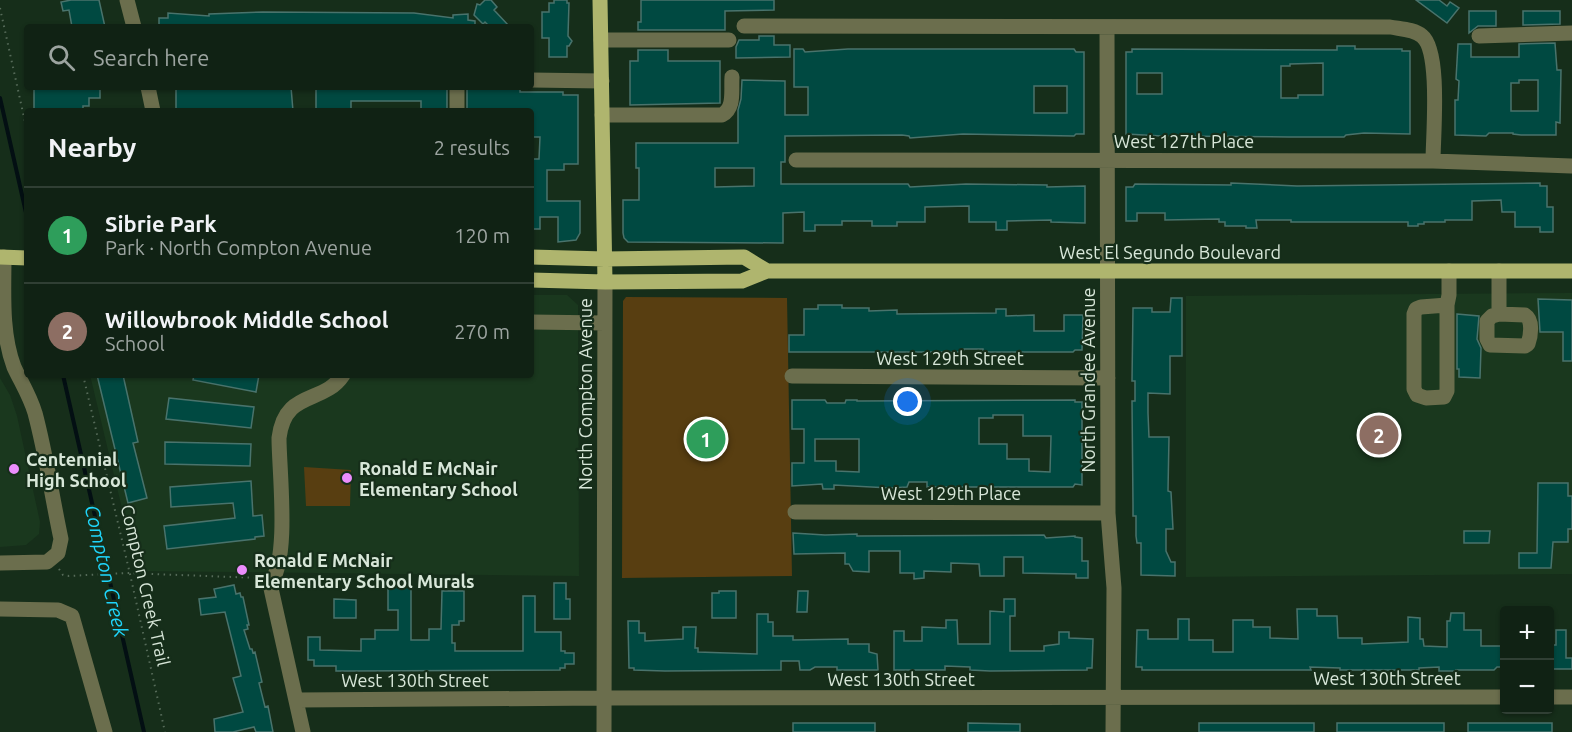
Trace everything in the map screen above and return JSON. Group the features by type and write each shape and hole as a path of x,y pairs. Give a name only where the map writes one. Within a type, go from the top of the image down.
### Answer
{"main road":[{"name":"North Compton Avenue","path":"600,0 605,282"},
{"name":"West El Segundo Boulevard","path":"534,257 744,257 767,271"},
{"name":"West El Segundo Boulevard","path":"534,280 742,281 767,271 1572,271"}],"street":[{"path":"127,0 133,24"},
{"path":"744,26 1390,27 1421,35 1429,44 1434,76 1433,161"},
{"name":"North Grandee Avenue","path":"1107,28 1108,513 1114,588 1113,732"},
{"path":"1479,36 1572,33"},
{"path":"601,40 729,40"},
{"path":"602,116 722,116 731,106 732,77"},
{"path":"534,80 602,81"},
{"path":"149,90 152,108"},
{"path":"457,108 458,90"},
{"name":"West 127th Place","path":"796,160 1433,161 1572,167"},
{"path":"0,563 47,562 53,559 61,548 35,413 15,367 8,344 4,293 12,257"},
{"path":"1447,305 1421,307 1416,309 1414,314 1414,389 1417,395 1426,398 1444,397 1447,391 1449,271"},
{"path":"1499,271 1499,314"},
{"name":"North Compton Avenue","path":"604,732 605,282"},
{"path":"534,322 605,323"},
{"name":"West 129th Street","path":"792,376 1108,378"},
{"path":"303,732 270,584 275,574 282,539 280,423 293,406 337,383 341,378"},
{"name":"West 129th Place","path":"795,512 1108,513"},
{"path":"0,609 58,610 72,616 105,732"},
{"name":"West 130th Street","path":"297,700 1500,697"},
{"path":"1554,697 1572,697"}],"path":[{"path":"0,8 24,117"},
{"name":"Compton Creek Trail","path":"83,378 165,732"},
{"path":"53,559 63,574 266,578 270,584"}],"shaded area":[{"path":"1572,293 1572,574 1186,577 1186,296"},
{"name":"Ronald E McNair Elementary School","path":"534,295 567,295 578,305 579,576 137,571 91,378 534,378"},
{"path":"626,297 787,298 792,576 622,578 623,301"},
{"name":"Centennial High School","path":"0,378 10,395 17,416 40,522 39,534 26,545 0,547"},
{"path":"304,467 351,470 350,506 306,506"}],"building":[{"path":"99,0 104,24 71,24 69,10 63,11 61,2"},
{"path":"485,0 491,0 497,7 494,10 507,24 487,24 485,22 483,24 474,15 477,4 480,5"},
{"path":"554,0 567,0 569,3 568,36 572,41 567,46 567,57 549,57 549,38 542,38 542,12 549,12 549,3 554,3"},
{"path":"641,0 774,0 774,10 725,11 725,30 638,30 638,22 641,22"},
{"path":"1416,0 1439,0 1447,6 1450,2 1459,8 1447,23"},
{"path":"1469,11 1496,11 1496,26 1478,26 1469,33"},
{"path":"1523,11 1560,11 1560,24 1523,25"},
{"path":"168,13 209,16 209,14 414,13 453,18 453,15 468,14 468,20 475,21 475,24 159,24 159,18 168,18"},
{"path":"759,36 774,36 774,45 790,45 790,57 736,58 736,47 739,40 759,40"},
{"path":"1555,43 1557,70 1561,70 1560,123 1556,122 1556,135 1489,133 1486,136 1455,135 1455,100 1458,100 1459,81 1456,79 1458,44 1471,44 1471,57 1519,57 1519,44","holes":["1519,80 1538,80 1538,111 1511,111 1511,83 1519,83"]},
{"path":"1337,46 1355,46 1355,49 1410,51 1410,134 1364,133 1344,137 1289,137 1126,134 1126,52 1132,52 1132,49 1337,50","holes":["1323,63 1323,95 1281,98 1281,66","1137,73 1162,73 1162,94 1137,94"]},
{"path":"794,49 803,49 805,52 848,49 1074,49 1076,52 1084,52 1084,134 1074,136 963,134 910,138 902,135 785,136 785,162 781,162 781,184 908,184 910,187 966,184 1085,186 1085,223 1051,222 1051,220 1007,221 1007,230 996,230 996,222 969,222 969,206 925,207 925,222 897,222 897,226 872,226 872,221 842,221 842,225 815,225 815,231 804,231 804,212 783,213 783,243 628,242 624,238 623,200 639,200 636,143 738,143 738,110 742,80 785,81 785,115 808,115 808,87 794,87","holes":["1034,86 1067,86 1067,113 1034,113","715,168 754,168 754,186 715,187"]},
{"path":"638,50 668,50 668,61 720,61 720,103 630,105 630,61 638,61"},
{"path":"34,90 100,90 100,98 89,98 89,106 83,106 83,108 34,108"},
{"path":"176,90 291,90 293,108 176,108"},
{"path":"316,90 447,90 447,108 421,108 421,101 351,101 351,108 316,108"},
{"path":"467,90 520,90 520,92 563,92 563,95 578,95 578,164 564,164 564,170 547,170 547,201 580,201 580,233 576,240 558,242 558,217 540,217 540,229 534,229 534,159 539,159 540,137 534,137 534,108 467,108"},
{"path":"1231,183 1297,186 1540,183 1540,186 1547,186 1547,207 1553,207 1553,232 1540,232 1540,227 1515,227 1515,212 1502,212 1501,200 1472,201 1472,220 1424,222 1418,226 1408,226 1408,222 1256,220 1257,228 1246,228 1246,226 1225,226 1225,222 1219,222 1219,219 1165,220 1165,213 1137,213 1137,221 1126,221 1126,187 1133,187 1135,184 1231,185"},
{"path":"1171,298 1182,298 1182,356 1170,356 1170,394 1148,393 1148,413 1149,437 1169,437 1168,491 1171,492 1173,529 1166,529 1166,551 1171,562 1175,562 1175,576 1141,575 1141,543 1137,543 1136,516 1133,516 1132,401 1135,401 1135,381 1132,381 1133,308 1152,308 1152,312 1170,312"},
{"path":"1538,299 1572,300 1572,361 1563,361 1563,332 1540,332"},
{"path":"818,305 869,308 869,311 897,310 897,314 996,313 996,309 1006,309 1006,316 1034,315 1034,331 1064,331 1064,315 1083,315 1082,350 1073,352 989,352 983,349 964,349 963,352 789,352 789,335 804,335 804,309 818,309"},
{"path":"1457,314 1479,316 1477,339 1481,348 1480,378 1459,377"},
{"path":"98,378 124,378 138,442 133,443 147,498 128,503"},
{"path":"193,378 258,378 256,392 193,380"},
{"path":"169,398 254,407 251,428 166,419"},
{"path":"792,400 825,400 827,403 845,403 846,400 1075,400 1075,402 1082,402 1082,485 1075,484 1073,487 927,487 927,482 909,482 907,487 890,488 834,485 834,489 823,489 822,484 792,486 792,463 804,463 804,429 792,429","holes":["993,415 1023,415 1023,436 1051,436 1050,472 1029,471 1029,459 1007,459 1007,444 979,444 979,418 993,418","815,439 859,439 859,472 836,471 836,461 815,461"]},
{"path":"165,442 251,444 250,466 165,464"},
{"path":"251,481 253,516 262,515 264,536 167,549 164,526 235,518 233,503 171,507 170,487"},
{"path":"1538,483 1568,483 1568,496 1572,496 1572,529 1568,529 1568,542 1553,542 1551,568 1519,568 1519,553 1537,553"},
{"path":"1464,531 1490,531 1489,543 1464,543"},
{"path":"793,533 857,534 857,536 1044,535 1046,538 1075,536 1082,538 1082,561 1088,561 1088,578 1076,578 1076,574 1023,573 1023,557 1004,557 1004,576 980,576 979,564 951,563 951,572 924,571 924,578 914,579 914,573 900,573 900,551 869,551 869,572 853,571 849,564 845,564 845,553 794,554"},
{"path":"554,583 566,583 566,599 570,599 570,619 554,619"},
{"path":"234,585 236,594 240,593 243,597 249,625 247,625 248,629 244,630 250,649 253,653 255,652 262,682 259,683 265,707 268,706 273,732 256,732 254,727 233,732 215,732 214,719 243,712 233,678 241,676 225,612 201,615 199,599 216,597 214,589"},
{"path":"388,587 411,587 411,640 429,640 429,629 441,629 442,591 464,591 464,621 459,621 459,625 452,625 452,643 455,643 455,651 523,651 523,596 535,596 535,632 561,632 561,651 574,653 574,664 565,664 565,668 560,668 560,670 336,671 336,666 314,666 314,660 308,660 308,637 320,637 320,650 361,651 361,639 375,639 375,630 398,630 398,610 388,610"},
{"path":"719,591 736,591 736,618 712,618 712,593 719,593"},
{"path":"798,591 808,591 807,612 797,612"},
{"path":"334,599 356,600 356,618 334,618"},
{"path":"1004,599 1015,599 1015,616 1010,616 1010,651 1044,651 1044,646 1059,644 1059,632 1069,632 1069,638 1093,639 1092,668 1087,668 1087,670 990,671 945,666 945,670 894,670 894,631 904,631 904,641 922,641 922,627 946,628 946,620 957,620 958,644 990,644 990,611 1004,612"},
{"path":"1297,609 1317,609 1317,616 1337,616 1338,638 1362,638 1362,644 1408,642 1408,617 1420,618 1420,639 1423,639 1424,646 1447,647 1447,621 1450,621 1451,613 1464,613 1464,630 1481,630 1481,646 1500,646 1500,667 1494,670 1439,671 1439,667 1419,668 1419,670 1340,670 1340,668 1310,667 1311,670 1142,670 1142,667 1136,667 1137,630 1148,630 1148,639 1178,639 1178,619 1189,619 1189,640 1213,640 1213,652 1233,652 1233,620 1253,620 1253,627 1270,627 1270,638 1298,639"},
{"path":"757,614 768,614 768,622 773,622 773,636 793,636 793,640 848,639 848,644 869,644 869,652 877,654 878,670 837,670 837,667 815,667 810,670 800,670 799,661 781,661 781,670 665,671 629,668 628,621 639,621 639,633 645,633 645,641 683,639 683,627 696,627 695,648 698,648 698,652 757,654"},
{"path":"1556,630 1566,630 1566,658 1572,658 1572,669 1554,669 1554,645 1556,645"},
{"path":"793,723 875,723 875,732 793,732"},
{"path":"968,723 1020,724 1020,732 968,732"},
{"path":"1199,723 1314,723 1314,732 1199,732"},
{"path":"1337,723 1444,723 1444,732 1337,732"},
{"path":"1468,723 1552,723 1552,732 1468,732"}],"waterway":[{"name":"Compton Creek","path":"0,98 24,204"},
{"name":"Compton Creek","path":"64,378 144,732"}],"place":[{"name":"Willowbrook Middle School","path":"1379,435"},
{"name":"Sibrie Park","path":"706,439"},
{"name":"Centennial High School","path":"14,469"},
{"name":"Ronald E McNair Elementary School","path":"347,478"},
{"name":"Ronald E McNair Elementary School Murals","path":"242,570"}]}
